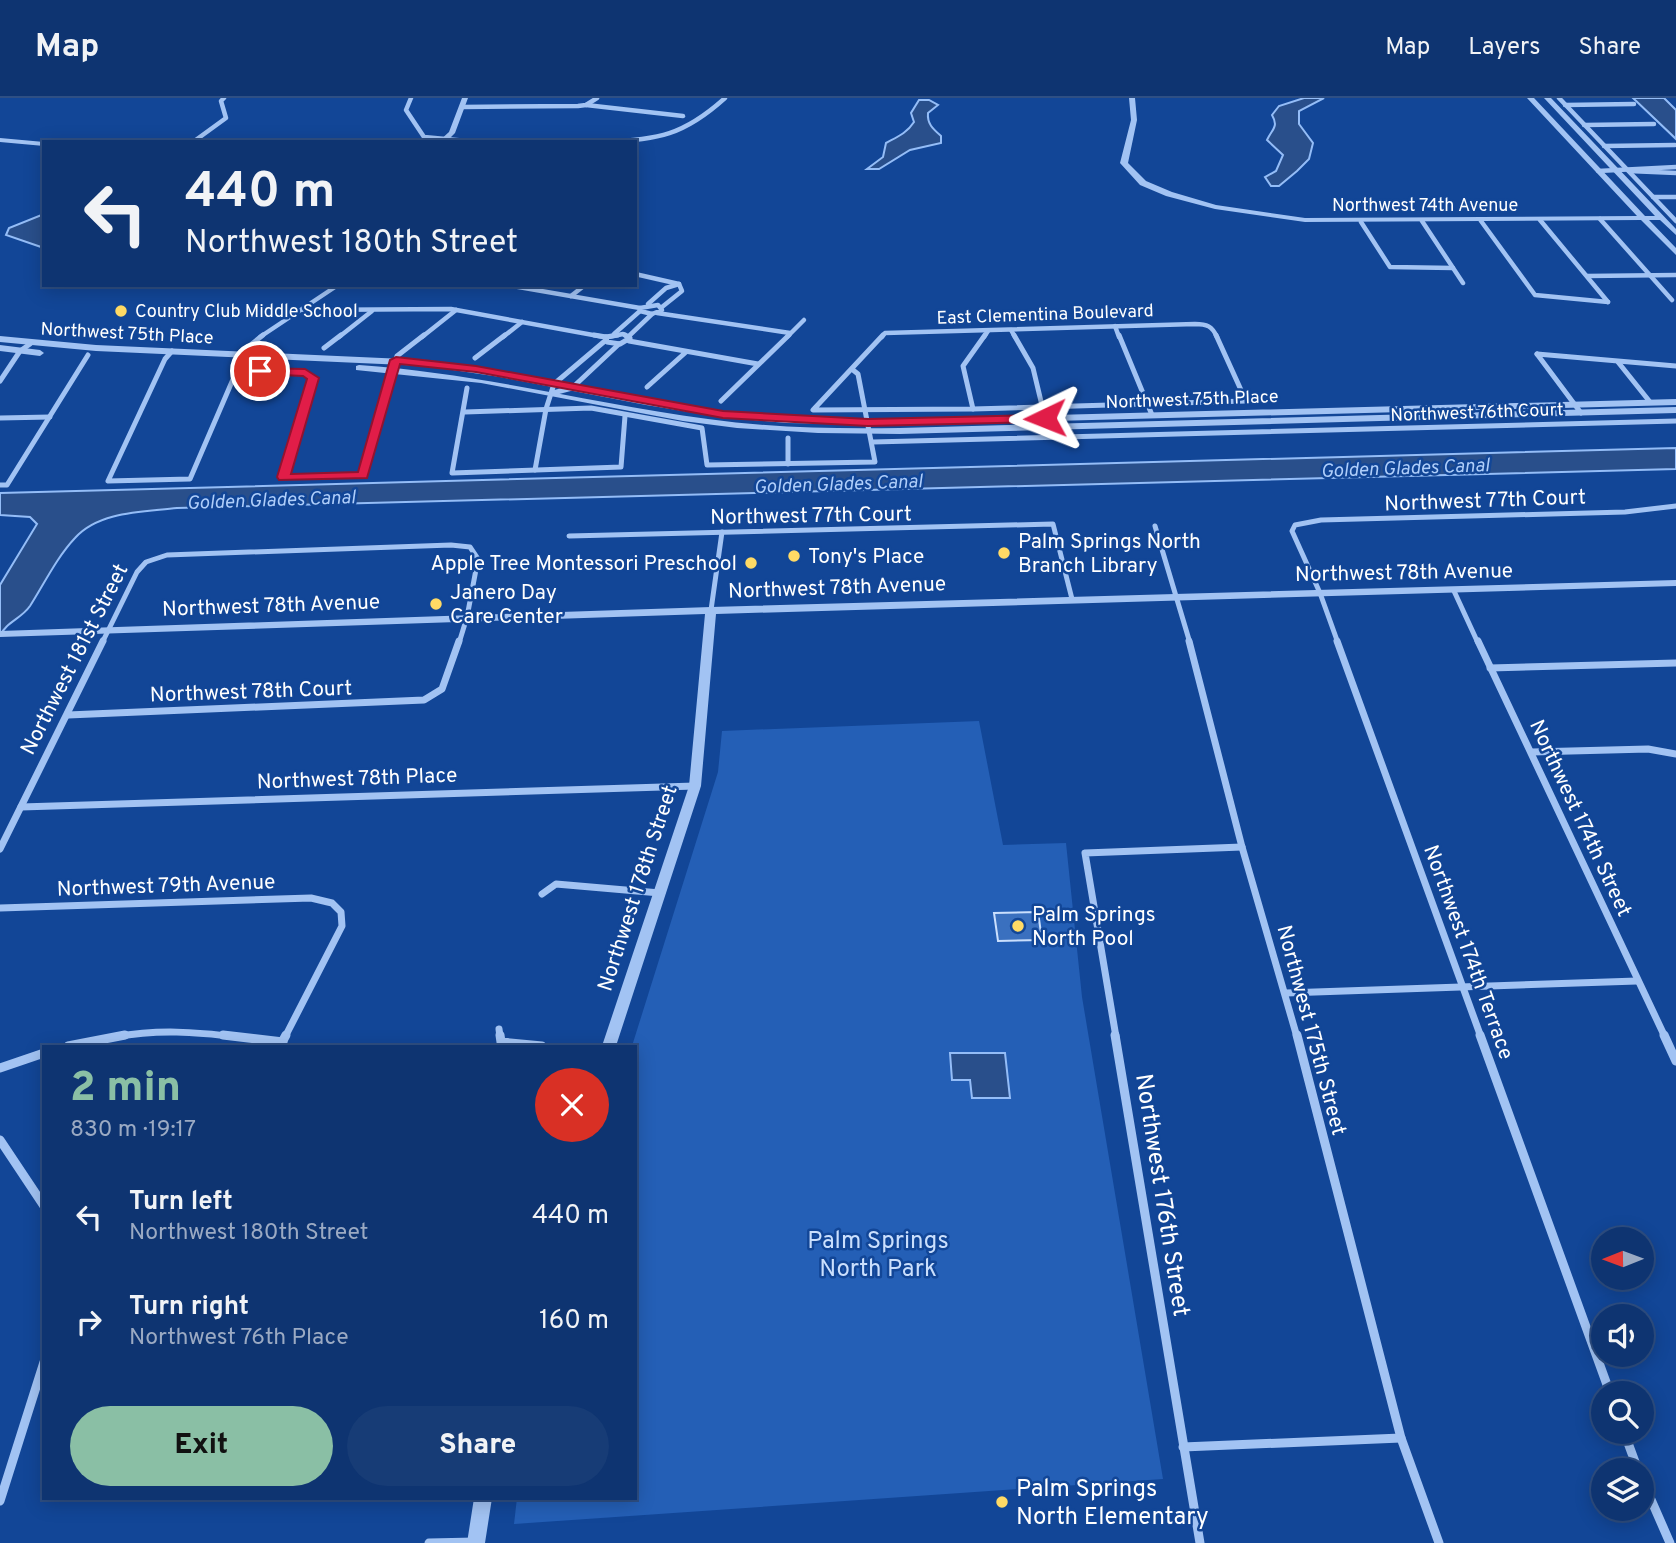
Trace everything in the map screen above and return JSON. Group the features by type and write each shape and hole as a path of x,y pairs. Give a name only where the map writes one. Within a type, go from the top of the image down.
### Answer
{"street":[{"path":"196,140 226,118 221,101 224,98"},
{"path":"411,98 406,110 424,137 438,140"},
{"path":"443,140 452,133 465,98"},
{"path":"586,105 597,98"},
{"path":"637,141 680,133 692,127 725,98"},
{"name":"Northwest 74th Avenue","path":"1132,98 1134,120 1124,163 1143,183 1190,201 1266,216 1361,222 1662,218"},
{"path":"1530,98 1676,253"},
{"path":"1547,98 1676,233"},
{"path":"1559,98 1676,221"},
{"path":"1565,105 1634,104"},
{"path":"462,107 586,105 683,116"},
{"path":"1584,125 1654,124"},
{"path":"0,140 42,144"},
{"path":"1604,146 1675,145"},
{"path":"1628,171 1634,168 1676,167"},
{"path":"1598,171 1676,173"},
{"path":"1653,197 1676,197"},
{"path":"1600,219 1672,300"},
{"path":"1481,220 1535,295 1608,302 1540,220"},
{"path":"1422,221 1463,283"},
{"path":"1361,222 1390,267 1453,268"},
{"path":"572,388 682,291 679,285 664,279 637,274"},
{"path":"1587,276 1676,275"},
{"path":"535,470 546,409 554,389 606,339 666,288 679,285"},
{"path":"238,355 246,346 335,287"},
{"path":"519,287 642,308 662,307"},
{"path":"571,296 582,287"},
{"path":"642,308 655,314 790,333"},
{"path":"302,310 456,310 620,344"},
{"path":"324,348 373,310"},
{"path":"169,355 107,481 190,479 237,370 311,374 313,378 284,477 363,475 397,356 456,310"},
{"path":"721,401 804,320"},
{"path":"475,358 522,322"},
{"name":"East Clementina Boulevard","path":"853,370 885,333 1206,324 1213,329 1246,401 1148,405"},
{"path":"1115,326 1152,415 1148,420 1124,425"},
{"path":"1011,330 1033,368 1045,418"},
{"path":"973,409 963,366 988,331"},
{"path":"614,334 687,352 758,364"},
{"name":"Northwest 75th Place","path":"0,339 30,344 169,355 476,369 554,389 718,423 787,429 1124,425 1272,417 1578,409 1676,410"},
{"path":"0,381 20,351 30,344"},
{"name":"Northwest 75th Place","path":"0,348 88,355 238,355 394,365"},
{"path":"647,387 687,352"},
{"path":"1578,409 1537,354 1676,366"},
{"path":"4,485 50,418 88,355"},
{"path":"1618,362 1650,402"},
{"path":"465,412 591,408 702,428 707,465 875,462 873,442 869,427 866,411 858,374 853,370 813,410 866,411 1148,405"},
{"path":"467,388 465,412 452,473 621,467 625,416"},
{"name":"Northwest 75th Place","path":"554,389 572,388 723,415 869,427 1152,415 1272,417"},
{"name":"Northwest 75th Place","path":"1578,409 1676,402"},
{"path":"1272,417 1279,432"},
{"path":"0,418 50,418"},
{"name":"Northwest 76th Court","path":"873,442 1676,421"},
{"path":"788,438 788,464"},
{"name":"Northwest 77th Court","path":"1295,525 1321,520 1625,512 1676,506"},
{"name":"Northwest 77th Court","path":"569,536 1053,524 1072,599"},
{"name":"Northwest 174th Terrace","path":"1295,525 1292,531 1320,593 1606,1381"},
{"name":"Northwest 175th Street","path":"1156,526 1178,596 1242,847 1286,993 1401,1438 1439,1543"},
{"name":"Northwest 178th Street","path":"609,1045 695,786 711,610 722,533"},
{"name":"Northwest 181st Street","path":"0,849 137,572 146,562 167,555 438,545 470,547 478,559 467,617"},
{"name":"Northwest 78th Avenue","path":"3,633 467,617 1676,583"},
{"name":"Northwest 174th Street","path":"1454,590 1676,1061"},
{"name":"Northwest 78th Court","path":"68,715 404,702 433,695 446,681 467,617"},
{"path":"1490,668 1676,663"},
{"path":"1532,752 1648,749 1674,753"},
{"name":"Northwest 78th Place","path":"21,807 695,786"},
{"name":"Northwest 176th Street","path":"1200,1543 1085,853 1242,847"},
{"path":"542,894 556,884 660,892"},
{"name":"Northwest 79th Avenue","path":"0,908 311,898 332,903 341,912 342,926 281,1044"},
{"path":"1286,993 1637,981"},
{"path":"499,1029 501,1042 532,1045"},
{"path":"73,1045 145,1031 180,1030 281,1044"},
{"path":"0,1068 42,1054"},
{"path":"0,1140 42,1203"},
{"path":"0,1501 42,1368"},
{"path":"1183,1447 1401,1438"},
{"path":"429,1543 476,1543 483,1500"},
{"path":"1654,1512 1671,1543"}],"green space":[{"name":"Palm Springs North Park","path":"979,721 1003,845 1066,843 1082,997 1163,1479 514,1524 517,1500 637,1500 637,1045 632,1045 718,772 722,731"}],"water":[{"path":"1304,98 1324,98 1299,111 1299,124 1313,143 1309,159 1279,186 1271,186 1265,177 1276,171 1283,155 1267,140 1275,125 1272,115 1279,106"},
{"path":"1633,98 1664,98 1676,110 1676,139"},
{"path":"919,100 929,100 938,105 928,113 928,120 941,136 941,143 910,150 879,169 867,169 883,157 886,143 911,126 914,122 911,113"},
{"path":"42,215 42,247 6,235 9,228"},
{"name":"Golden Glades Canal","path":"1676,448 1676,469 177,508 137,512 96,522 75,538 30,606 6,627 0,636 0,585 37,524 30,517 0,515 0,493"},
{"path":"950,1053 1005,1053 1010,1098 972,1098 970,1080 952,1080"}],"building":[{"name":"Palm Springs North Pool","path":"1038,912 1042,940 998,941 994,913"}],"place":[{"name":"Country Club Middle School","path":"121,311"},
{"name":"Palm Springs North Branch Library","path":"1004,553"},
{"name":"Tony's Place","path":"794,556"},
{"name":"Apple Tree Montessori Preschool","path":"751,563"},
{"name":"Janero Day Care Center","path":"436,604"},
{"name":"Palm Springs North Pool","path":"1018,926"},
{"name":"Palm Springs North Elementary","path":"1002,1502"}],"route":[{"path":"260,371 305,373 311,374 313,378 284,477 363,475 396,360 476,369 723,415 868,422 1045,418"}]}
